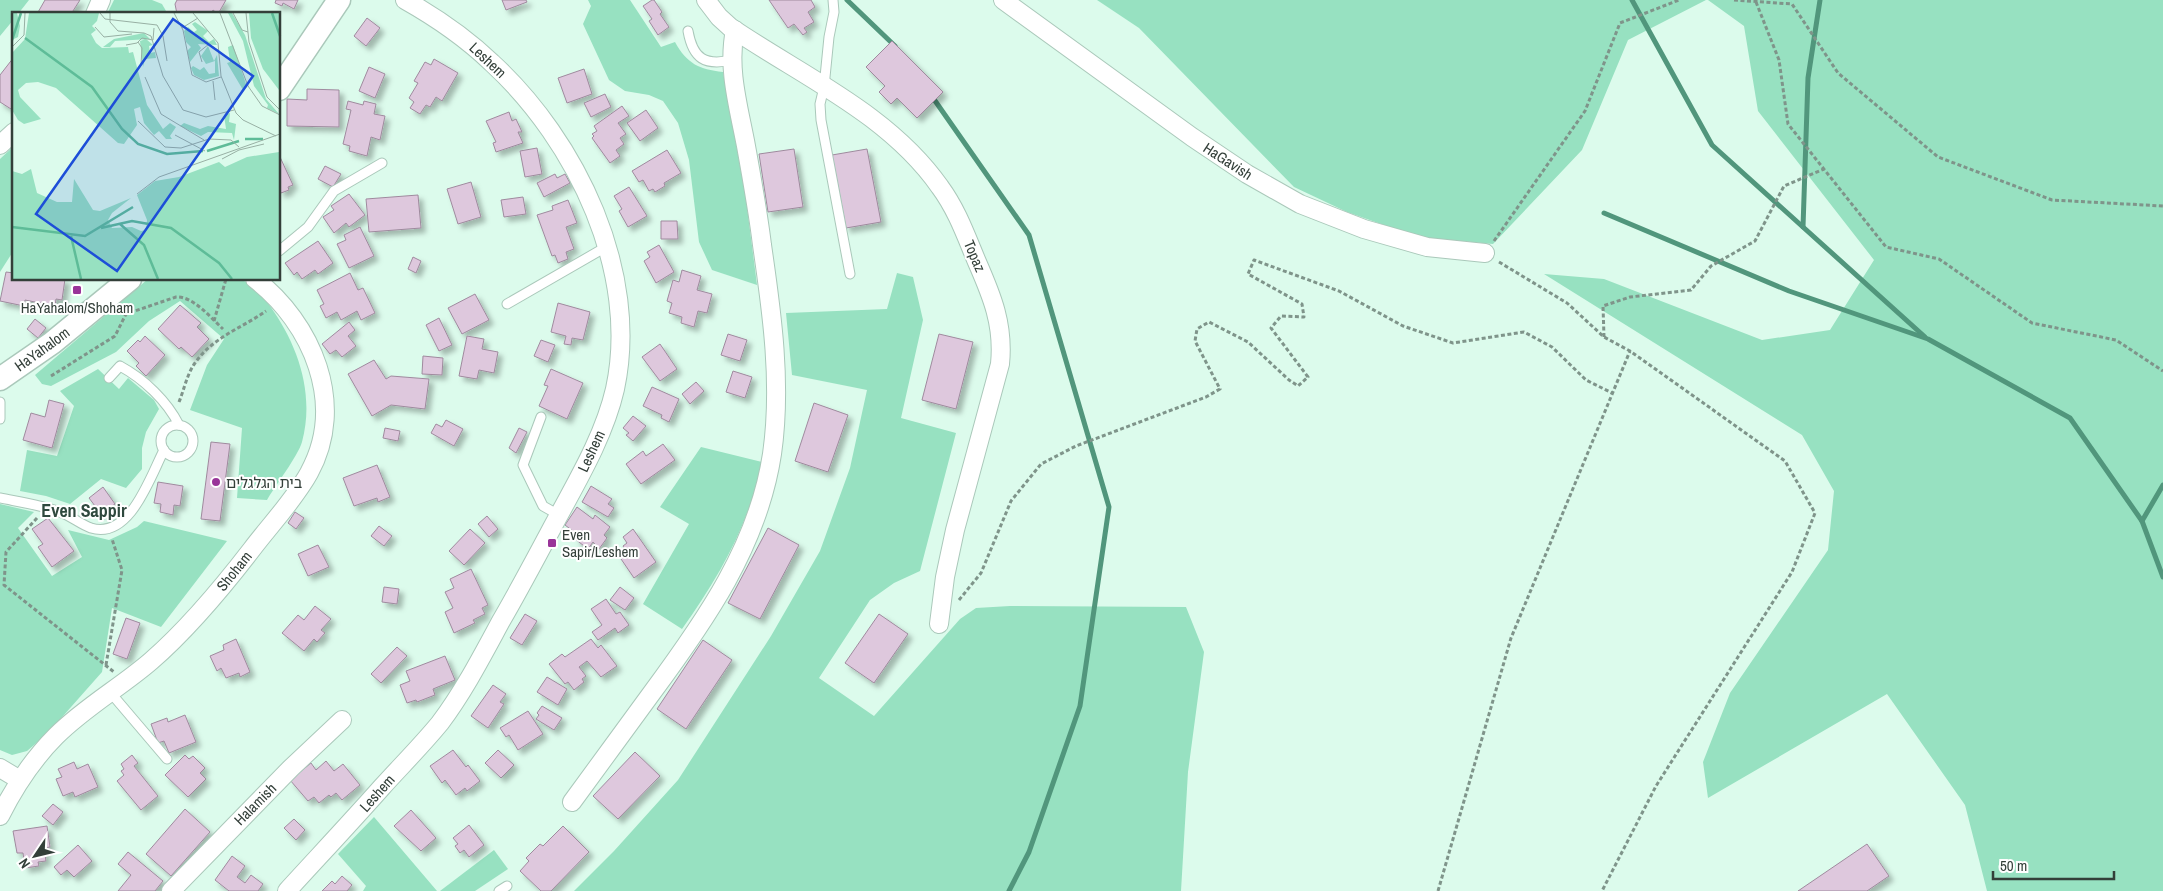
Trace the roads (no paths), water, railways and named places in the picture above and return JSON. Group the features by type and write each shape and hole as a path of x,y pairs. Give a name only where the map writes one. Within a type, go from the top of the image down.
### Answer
{"street":[{"path":"96,12 101,0"},
{"path":"280,88 339,0"},
{"name":"Leshem","path":"287,891 439,724 476,666 559,515 602,428 615,389 620,348 620,327 615,283 606,247 583,186 564,152 535,110 511,81 448,26 405,0"},
{"name":"Topaz","path":"706,0 719,17 735,30 855,107 896,139 920,162 940,187 964,231 991,291 1000,323 1002,344 999,373 957,522 945,578 940,624"},
{"name":"HaGavish","path":"1003,0 1192,137 1247,174 1300,204 1364,229 1427,248 1485,253"},
{"path":"572,802 704,621 746,543 766,485 775,421 772,325 760,228 735,89 732,60 735,30"},
{"path":"0,145 12,134"},
{"name":"HaYahalom","path":"0,379 52,344 129,280"},
{"name":"Shoham","path":"0,816 20,780 40,753 57,735 158,655 215,595 309,474 316,458 324,423 325,405 319,370 296,320 278,298 256,280"},
{"name":"Halamish","path":"171,891 244,815 342,720"},
{"path":"0,768 20,780"}],"lane":[{"path":"832,0 834,12 820,104 821,120 850,274"},
{"path":"688,31 693,50 700,57 708,62 718,63 732,60"},
{"path":"280,250 308,227 334,191 382,163"},
{"path":"507,304 606,247"},
{"path":"109,378 120,366 126,370 154,392 174,414 179,425"},
{"path":"0,402 0,419"},
{"path":"541,417 523,465 543,506 559,515"},
{"path":"179,425 186,428 192,436 192,444 190,450 184,456 176,457 169,455 164,450 160,441 164,431 169,426 179,425"},
{"path":"0,498 61,512 90,528 109,530 118,525 133,510 164,450"},
{"path":"110,692 168,759"}],"waterway":[{"path":"847,0 895,46"},
{"path":"1632,0 1712,145 1925,337"},
{"path":"1803,227 1808,78 1820,0"},
{"path":"931,95 1029,235 1109,507 1080,706 1029,852 1009,891"},
{"path":"1604,213 1789,291 1928,339 2070,418 2142,521 2163,577"},
{"path":"2142,521 2163,485"}],"place":[{"name":"HaYahalom/Shoham","path":"77,290"},
{"name":"בית הגלגלים","path":"216,482"},
{"name":"Even Sapir/Leshem","path":"552,543"}],"district":[{"name":"Even Sappir","path":"84,510"}]}
